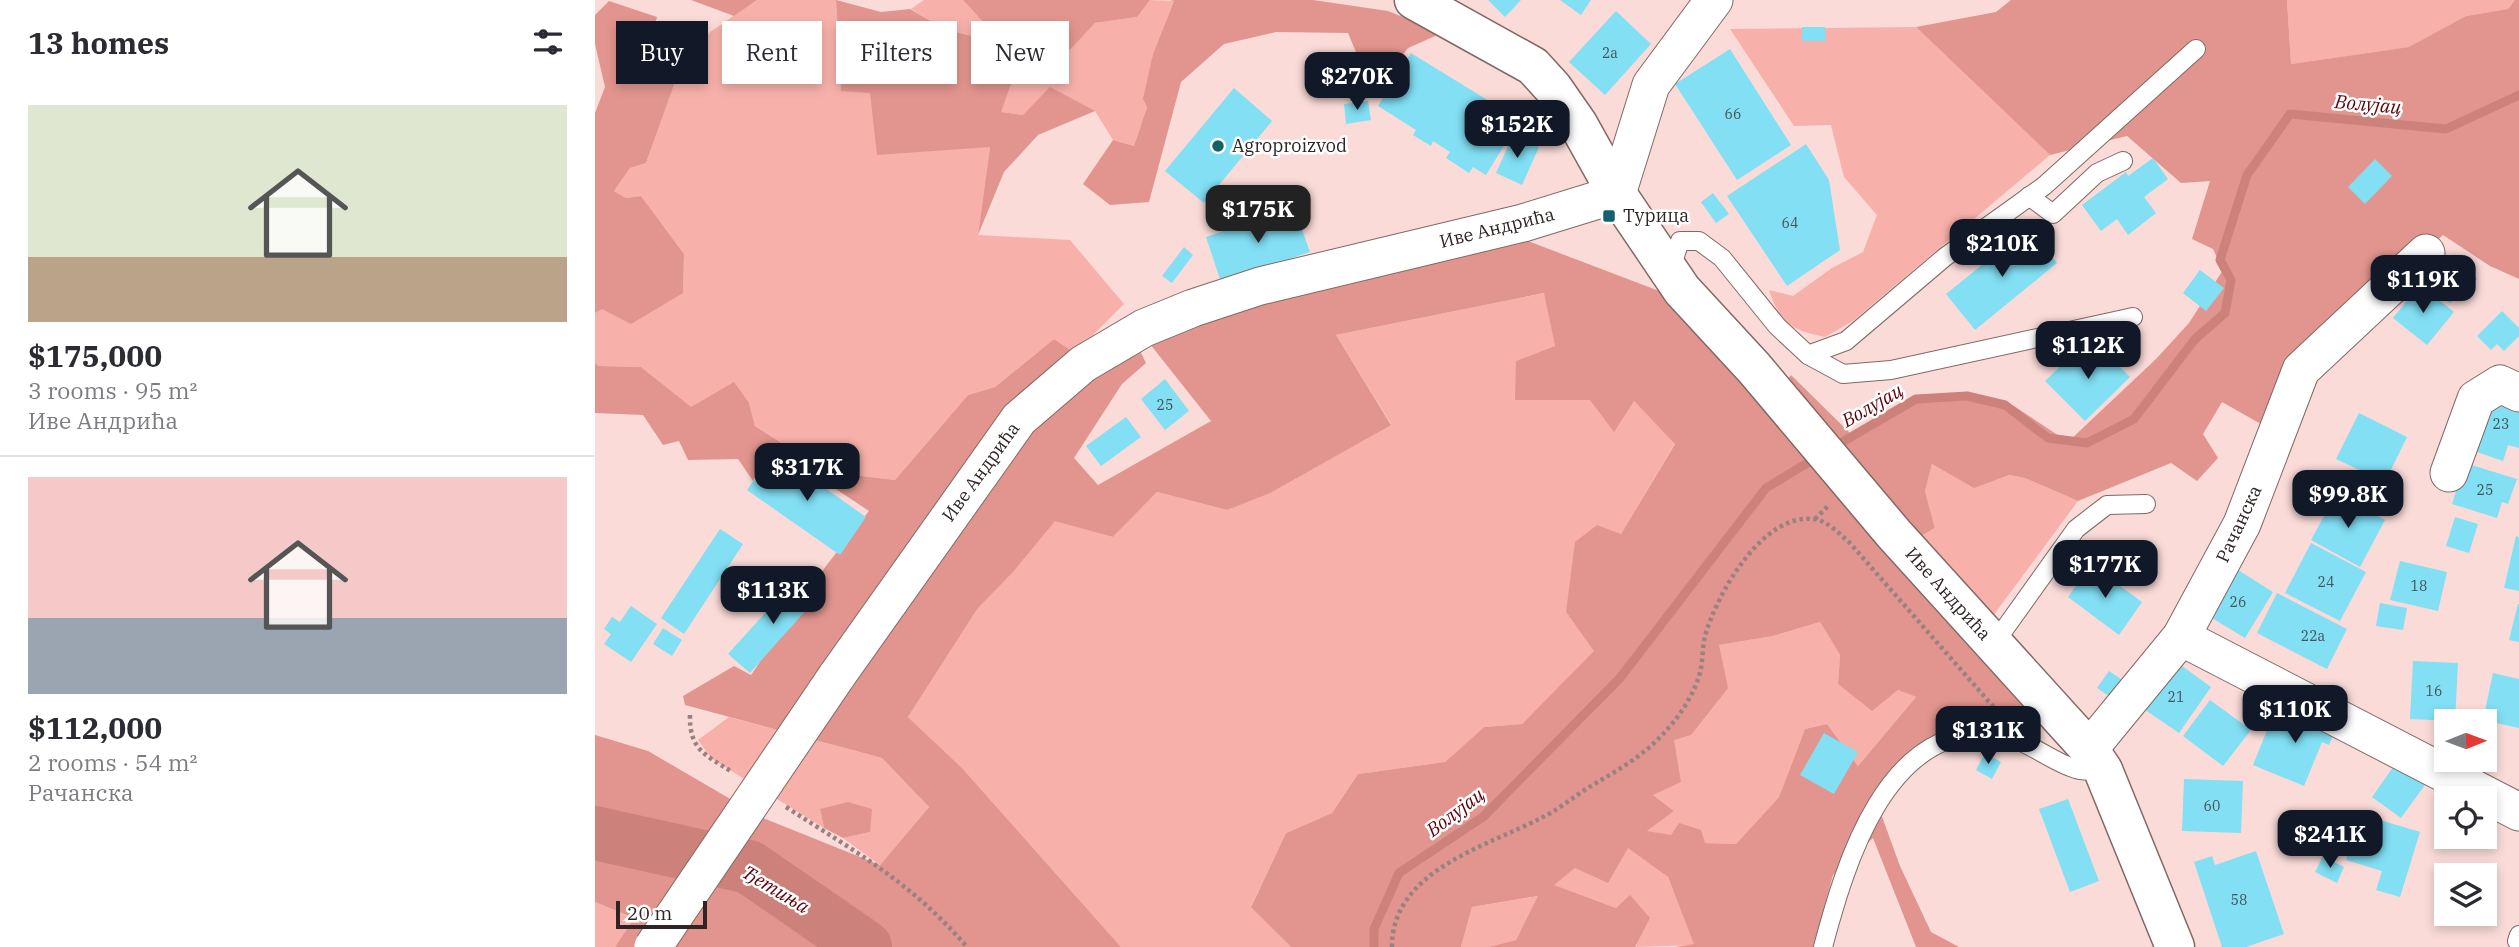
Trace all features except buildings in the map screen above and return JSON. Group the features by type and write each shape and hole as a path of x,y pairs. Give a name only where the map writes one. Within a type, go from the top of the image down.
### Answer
{"street":[{"path":"1414,0 1533,66 1578,124 1617,194"},
{"path":"1617,194 1651,85 1714,0"},
{"name":"Иве Андрића","path":"653,947 836,677 1019,419 1083,365 1144,328 1260,286 1523,223 1617,194 1682,290 1754,368 1838,468 2096,759 2175,947"},
{"name":"Рачанска","path":"2096,759 2181,637 2242,524 2301,370 2426,253"},
{"path":"2449,473 2476,399 2500,384 2519,393"},
{"path":"2181,637 2519,812"}],"lane":[{"path":"1808,355 1846,341 1945,257 2029,196 2196,50"},
{"path":"2029,196 2053,214 2097,173 2123,161"},
{"path":"1682,290 1674,259 1680,241 1699,241 1722,258 1777,326 1808,355 1843,373 1891,370 2133,317"},
{"name":"Иве Андрића","path":"1993,645 2076,529 2107,505 2145,504"},
{"path":"1823,947 1849,865 1880,799 1895,778 1933,745 1950,738 1985,734 2010,737 2077,770 2096,759"}],"path":[{"path":"1392,947 1392,927 1402,902 1437,870 1455,858 1546,816 1631,763 1661,737 1686,705 1700,672 1705,638 1731,578 1775,529 1797,520 1815,519 1829,525 1849,542 2004,719 2010,737"},
{"path":"690,715 689,728 699,751 733,773"},
{"path":"779,802 903,883 926,903 967,947"}],"shaded area":[{"path":"691,0 757,0 734,16"},
{"path":"757,0 836,0 836,84 841,84 841,90 870,92 990,147 978,235 1070,240 1124,304 1075,353 1054,339 995,387 968,395 895,480 829,472 755,426 749,403 691,408 641,367 599,366 595,363 595,313 602,308 683,293 684,254 641,196 626,198 614,191 630,168 646,163 674,84 708,84 710,32 722,24 722,84 822,84 822,21 726,21"},
{"path":"836,0 881,12 910,9 931,21 837,21"},
{"path":"924,0 963,0 982,21 971,21 971,36 957,32 957,21 931,21 911,9"},
{"path":"963,0 1150,0 1137,17 1095,23 1069,50 1069,21 982,21"},
{"path":"1150,0 1174,1 1153,54 1147,107 1134,146 1113,140 1095,111 1023,115 1000,112 1011,84 1069,84 1069,50 1095,23 1137,17"},
{"path":"1170,0 1313,0 1388,11 1442,33 1408,48 1373,93 1362,94 1368,81 1348,33 1276,32 1224,44 1181,82 1149,202 1110,205 1083,184 1113,140 1134,146 1147,107 1143,99 1153,54 1174,1"},
{"path":"2011,0 2287,0 2291,64 2409,47 2466,16 2508,9 2515,0 2519,0 2519,279 2490,266 2443,235 2335,329 2268,428 2222,402 2203,434 2218,458 2197,481 2171,463 2078,501 2025,478 2009,475 1974,488 1932,464 1925,491 1935,528 1921,536 1782,388 1791,375 1851,434 1925,394 1973,394 2014,406 2068,442 2156,359 2189,323 2223,270 2213,249 2192,239 2210,181 2181,183 2127,136 2050,155 1916,27 1996,12"},
{"path":"2287,0 2515,0 2508,9 2466,16 2410,47 2291,64"},
{"path":"609,1 657,17 656,21 616,21 616,84 674,84 646,163 630,168 614,191 626,198 641,196 684,254 683,293 631,324 602,309 595,313 595,113 605,87 595,44 595,15"},
{"path":"1916,27 2050,155 1853,321 1825,337 1795,328 1783,318 1769,290 1793,296 1832,268 1863,252 1877,215 1844,177 1831,125 1794,126 1730,29"},
{"path":"957,32 971,36 971,84 1011,84 1001,112 1023,115 1050,87 1095,111 1038,135 1004,172 978,235 990,147 877,155 870,93 841,91 841,84 957,84"},
{"path":"1520,238 1667,294 2040,716 1922,744 1873,792 1900,866 1931,932 1959,947 1916,947 1873,838 1833,875 1813,947 1675,947 1694,944 1668,877 1628,848 1608,883 1575,868 1554,885 1616,908 1630,895 1650,918 1635,947 1488,947 1516,940 1538,896 1472,907 1461,947 1291,947 1251,907 1286,833 1332,813 1358,774 1445,762 1484,727 1522,724 1594,651 1566,612 1575,542 1597,525 1621,534 1675,444 1634,401 1614,432 1590,400 1515,400 1516,361 1555,346 1544,293 1336,335 1391,425 1270,493 1227,510 1157,492 1113,537 1055,521 1014,571 977,609 908,717 962,768 1121,947 615,947 634,918 595,902 595,735 648,751 763,818 880,865 929,807 882,758 685,705 683,696 734,666 751,675 826,566 869,511 771,446 753,481 738,459 688,460 679,441 663,445 643,415 595,413 595,363 599,366 641,367 691,407 734,382 749,403 755,426 828,472 895,480 968,395 995,387 1054,339 1075,353 1136,343 1146,363 1122,384 1074,458 1098,485 1211,421 1146,339 1335,284","holes":["1820,622 1840,655 1838,684 1872,711 1898,690 1916,697 1858,766 1827,724 1805,729 1779,797 1736,844 1705,843 1701,830 1679,823 1671,835 1647,831 1674,811 1653,795 1681,782 1674,740 1691,735 1728,688 1719,645 1773,636"]},
{"path":"1545,293 1555,346 1590,400 1634,401 1675,443 1621,534 1566,612 1595,651 1522,724 1484,727 1445,762 1358,774 1332,813 1286,833 1251,906 1291,947 1121,947 962,768 908,717 977,608 1014,571 1055,520 1113,537 1157,492 1227,510 1391,424 1336,335"},
{"path":"1932,464 1974,487 2009,475 2025,478 2078,501 1990,620 1921,536 1935,528 1925,491"},
{"path":"1820,622 1840,655 1838,684 1872,710 1898,690 1916,697 1858,766 1827,724 1805,729 1779,797 1736,844 1705,843 1646,831 1674,811 1653,795 1674,740 1719,645 1773,636"},
{"path":"729,717 882,758 929,807 880,865 843,838 870,832 820,810 824,828 712,759 698,740"},
{"path":"848,802 872,809 870,832 843,838 824,828 820,809"},
{"path":"1628,847 1668,877 1695,945 1635,947 1637,945 1630,896 1616,908 1553,885 1575,868"},
{"path":"1539,896 1516,940 1488,947 1461,947 1472,907"},
{"path":"595,902 634,918 615,947 595,947"}],"waterway":[{"name":"Волујац","path":"1834,447 1916,399 1967,396 2005,405 2048,438 2087,443 2134,419 2195,339 2225,313 2231,280 2220,260 2247,175 2290,114 2446,129 2519,95"},
{"name":"Волујац","path":"1374,947 1374,929 1399,873 1483,817 1620,678 1766,488 1819,456"},
{"name":"Ђетиња","path":"595,833 749,867 865,947"}],"place":[{"name":"Agroproizvod","path":"1218,146"},
{"name":"Турица","path":"1609,216"}]}
